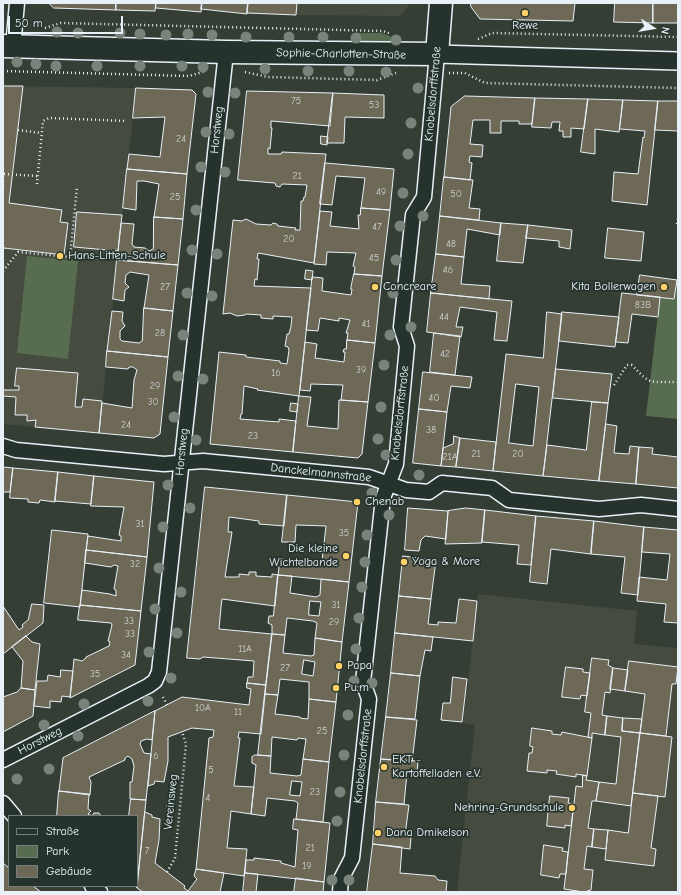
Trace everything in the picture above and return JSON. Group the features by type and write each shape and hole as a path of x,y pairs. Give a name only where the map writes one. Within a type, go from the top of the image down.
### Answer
{"main road":[{"name":"Knobelsdorffstraße","path":"437,54 441,3"},
{"name":"Sophie-Charlotten-Straße","path":"8,46 226,52 437,54"}],"street":[{"path":"8,46 17,3"},
{"name":"Horstweg","path":"3,760 148,686 155,681 159,672 226,52"},
{"name":"Sophie-Charlotten-Straße","path":"437,54 678,61"},
{"name":"Knobelsdorffstraße","path":"340,892 341,879 352,858 369,699 363,682 383,498 396,464 407,346 401,327 413,215 424,197 437,54"},
{"name":"Danckelmannstraße","path":"3,446 16,450 164,464 203,461 361,476 389,483 406,490 429,492 442,483 492,488 509,500 599,509 641,505 678,509"},
{"path":"3,803 13,815"}],"path":[{"path":"42,28 61,23 383,31 396,37"},
{"path":"470,42 492,33 678,37"},
{"path":"3,71 189,76 212,69"},
{"path":"242,71 268,77 377,80 400,72"},
{"path":"460,73 465,73 485,83 678,88"},
{"path":"37,184 43,121 49,118 127,121"},
{"path":"18,130 42,133"},
{"path":"3,169 3,185"},
{"path":"4,174 38,176"},
{"path":"3,271 18,252 70,257 78,187"},
{"path":"677,224 678,219"},
{"path":"614,385 627,366 632,365 646,379 652,382 678,382"},
{"path":"163,697 167,705"},
{"name":"Vereinsweg","path":"167,872 175,858 186,744 182,732"}],"shaded area":[{"path":"297,3 411,3 400,16 296,15"},
{"name":"Hans-Litten-Schule","path":"3,86 136,88 99,433 3,424"},
{"name":"Nehring-Grundschule","path":"478,594 637,611 634,644 678,648 678,892 457,891 475,725 463,723"}],"green space":[{"path":"353,33 382,33 399,40 399,44 354,43"},
{"path":"27,256 78,261 68,359 17,353"},
{"path":"676,283 678,284 678,419 646,416 660,297 674,299"}],"building":[{"path":"49,3 116,3 116,10 54,8"},
{"path":"116,3 156,3 155,11 116,10"},
{"path":"156,3 202,3 201,12 156,8"},
{"path":"202,3 248,3 247,14 201,9"},
{"path":"248,3 297,3 296,15 247,13"},
{"name":"Rewe","path":"471,3 575,3 573,21 480,19 471,7"},
{"path":"615,3 653,3 653,23 614,22"},
{"path":"653,3 678,3 678,23 653,23"},
{"path":"3,86 23,86 9,203 62,210 60,222 68,223 64,255 4,248 3,252"},
{"path":"136,88 192,90 196,94 187,174 127,169 129,154 160,157 165,117 133,118"},
{"path":"247,91 333,93 330,126 271,121 272,128 270,149 268,148 268,154 281,154 282,152 326,154 314,263 258,253 257,259 259,259 257,280 255,279 254,286 311,288 299,396 257,390 258,389 244,386 242,414 240,419 279,422 279,419 296,421 293,452 210,444 219,352 280,361 280,363 287,364 289,350 288,347 285,346 292,317 273,316 273,319 261,318 261,315 246,314 237,316 230,313 223,314 233,220 242,221 246,219 256,224 271,225 273,223 277,224 278,226 296,228 295,230 300,230 301,201 303,201 305,197 307,185 282,184 280,187 276,186 275,183 238,180"},
{"path":"333,93 384,95 384,118 345,117 344,143 327,143"},
{"path":"465,96 535,98 532,124 519,124 519,121 501,121 501,133 490,133 490,120 473,120 470,144 483,145 482,157 470,156 469,162 472,163 470,180 444,177 451,107"},
{"path":"535,98 588,99 584,129 571,128 571,137 563,137 563,131 559,131 560,122 552,122 551,128 532,127"},
{"path":"588,99 623,100 619,132 595,129 595,154 581,152"},
{"path":"623,100 658,101 647,205 612,201 614,172 638,174 645,131 620,129"},
{"path":"658,101 678,101 678,131 655,130"},
{"path":"321,136 328,137 327,145 321,144"},
{"path":"325,163 394,169 390,210 361,208 365,178 336,176 332,205 320,204"},
{"path":"127,169 187,174 183,219 154,217 159,184 144,181 137,181 136,210 123,208"},
{"path":"444,177 473,180 469,208 480,209 479,220 440,216"},
{"path":"361,208 390,210 382,276 354,274 355,267 353,266 356,253 327,252 326,265 314,264 320,211 332,212 330,226 359,229 358,215 360,215"},
{"path":"77,212 122,215 118,251 74,247"},
{"path":"440,216 501,223 500,235 467,229 464,257 436,254"},
{"path":"154,217 183,219 178,265 117,260 121,223 134,224 132,244 134,247 145,248 149,251 153,249"},
{"path":"501,223 528,225 523,263 497,261"},
{"path":"528,225 572,230 570,249 559,247 559,241 526,238"},
{"path":"608,228 644,232 641,261 605,258"},
{"path":"436,254 464,257 461,284 490,286 489,299 431,293"},
{"path":"117,260 178,265 173,311 144,308 149,275 130,272 126,275 125,283 129,287 125,290 124,301 113,299"},
{"path":"306,270 313,271 312,280 305,279"},
{"path":"354,274 382,276 375,343 347,340 348,333 346,333 350,320 339,318 339,321 320,318 318,331 306,330 312,277 323,278 322,291 351,295"},
{"path":"640,275 677,280 674,299 637,295"},
{"path":"431,293 512,301 507,341 494,340 497,312 460,307 456,327 463,327 461,337 427,332"},
{"path":"622,293 660,297 658,317 632,314 628,343 616,342"},
{"path":"144,308 173,311 168,357 107,351 112,311 123,312 122,321 125,326 120,331 120,339 122,341 139,343 142,341"},
{"path":"547,312 562,314 543,476 493,471 506,354 543,358","holes":["516,384 539,387 533,446 509,443"]},
{"path":"562,312 619,317 615,347 559,341"},
{"path":"434,333 460,336 455,375 430,372"},
{"path":"347,340 375,343 368,402 341,400 343,385 311,384 310,391 300,390 305,342 317,344 315,358 344,362 345,352 343,352 344,349 346,349"},
{"path":"107,351 168,357 160,434 154,438 99,433 102,403 132,408 134,380 137,370 133,367 129,367 128,369 106,367"},
{"path":"17,368 78,373 75,407 82,407 83,399 102,401 99,433 35,427 36,420 27,421 27,415 15,415 16,397 3,396 3,390 19,390 19,386 15,386"},
{"path":"556,369 612,374 608,403 553,398"},
{"path":"423,372 472,377 470,388 451,386 447,412 419,409"},
{"path":"299,396 311,397 307,426 338,429 339,400 368,402 362,454 358,458 293,452"},
{"path":"592,402 608,403 599,481 543,476 547,445 586,450"},
{"path":"291,403 298,404 297,412 290,411"},
{"path":"419,409 447,412 441,466 413,463"},
{"path":"606,424 617,426 614,453 629,454 630,446 639,447 636,484 599,481"},
{"path":"454,436 460,438 456,467 441,466 443,448 453,444"},
{"path":"460,438 496,442 493,471 456,467"},
{"path":"639,447 653,448 652,454 678,457 678,488 636,484"},
{"path":"3,467 13,468 10,492 3,492"},
{"path":"13,468 58,472 55,502 40,500 39,503 28,502 28,499 10,498"},
{"path":"58,472 94,476 91,504 55,501"},
{"path":"94,476 154,482 147,557 86,550 88,536 121,541 121,536 119,535 124,507 91,506"},
{"path":"205,487 287,495 284,526 259,524 259,521 229,517 228,532 232,532 225,577 239,577 239,574 249,575 249,572 256,572 256,576 272,577 272,574 278,575 275,606 222,599 221,607 219,629 272,634 266,685 247,683 248,677 253,677 254,661 203,657 200,659 187,658"},
{"path":"287,495 358,502 349,582 278,575 280,559 299,561 299,564 321,567 326,526 296,525 295,542 282,542"},
{"path":"408,508 448,511 446,539 425,536 421,540 419,551 405,550"},
{"path":"466,508 485,510 482,543 445,544 448,511"},
{"path":"485,510 536,516 531,565 517,564 519,545 482,542"},
{"path":"536,516 594,521 591,554 551,549 547,584 530,582"},
{"path":"594,521 644,527 638,595 621,593 625,557 591,554"},
{"path":"644,527 678,530 678,623 664,622 666,604 637,601 639,577 667,580 670,554 642,552"},
{"path":"52,530 88,534 80,607 44,603"},
{"path":"86,550 147,557 141,611 80,605 82,590 116,596 116,590 114,589 118,566 114,565 111,567 85,563"},
{"path":"403,556 436,560 431,599 399,596"},
{"path":"278,575 292,576 290,593 316,597 320,595 321,579 349,582 342,642 315,638 317,623 313,621 287,618 285,635 272,634 272,625 268,623 269,616 273,616","holes":["310,601 321,602 319,616 309,615"]},
{"path":"399,596 431,599 428,624 438,625 438,622 456,623 459,599 477,601 473,641 395,633"},
{"path":"32,604 44,605 43,623 3,654 3,606 19,630 28,620"},
{"path":"80,605 141,611 135,665 70,698 74,659 82,661 86,657 109,646 110,642 108,641 112,625 111,623 78,620"},
{"path":"395,633 433,637 431,651 425,650 420,676 391,673"},
{"path":"272,634 285,635 283,653 314,655 315,638 342,642 336,702 309,699 309,682 280,679 278,695 265,694","holes":["304,660 315,662 313,676 302,674"]},
{"path":"26,636 32,642 40,644 35,690 21,688 23,661 12,647"},
{"path":"592,658 609,660 608,665 613,668 610,693 605,692 602,715 607,716 605,735 592,733 592,738 588,737 591,713 585,712"},
{"path":"629,661 678,667 676,684 672,684 666,736 640,733 645,694 625,691"},
{"path":"566,667 583,669 583,672 590,673 587,696 581,695 580,699 562,697"},
{"path":"613,668 628,670 625,691 610,689"},
{"path":"61,670 73,671 70,697 62,696 61,702 50,701 50,708 34,706 37,681 47,681 48,675 60,677"},
{"path":"391,673 420,676 415,719 386,717"},
{"path":"453,677 467,679 462,722 441,720 443,703 450,703"},
{"path":"247,683 266,685 261,734 239,732 238,738 240,738 234,786 254,787 251,814 231,811 227,848 247,849 244,876 196,869 209,738 213,737 214,730 192,728 168,737 168,761 164,782 155,781 154,784 148,786 155,711 182,697 249,705 251,689 247,688"},
{"path":"21,688 35,690 33,716 3,732 3,697 17,692"},
{"path":"265,694 278,695 275,714 308,719 309,699 336,702 329,762 303,759 306,739 298,738 297,740 272,737 271,756 258,755"},
{"path":"155,711 152,740 147,739 141,741 140,744 144,753 151,754 146,800 130,799 130,782 132,782 134,766 132,759 128,756 125,760 89,777 91,782 90,795 59,791 63,758"},
{"path":"607,716 623,718 622,731 640,733 631,806 596,801 599,782 616,784 621,737 605,735"},
{"path":"386,717 417,720 412,762 381,759"},
{"path":"623,718 642,719 640,733 622,731"},
{"path":"532,728 552,731 552,734 561,735 562,732 592,738 587,776 576,774 576,777 556,774 557,771 547,770 547,773 527,771 529,753 532,753 533,747 530,746"},
{"path":"640,733 672,737 665,797 633,793"},
{"path":"255,755 271,756 270,773 297,776 301,775 303,759 329,762 323,822 296,819 298,803 295,801 267,798 265,816 251,814 256,765 252,763 252,757","holes":["292,781 302,782 300,796 290,795"]},
{"path":"381,759 418,761 417,774 407,773 404,804 376,802"},
{"path":"583,775 587,776 586,780 599,782 596,801 592,801 588,828 594,829 592,847 587,846 584,869 593,870 591,890 584,892 564,889 576,786 582,787"},
{"path":"59,791 89,794 88,809 91,811 88,814 90,815 57,815"},
{"path":"633,793 658,796 651,848 656,849 654,866 605,860 608,830 628,833"},
{"path":"550,796 569,798 568,803 574,804 571,826 565,825 565,828 547,826"},
{"path":"131,799 146,800 138,878 138,815 129,815"},
{"path":"376,802 409,805 405,835 411,837 410,849 373,844"},
{"path":"145,812 152,815 152,817 160,819 159,840 155,863 185,886 184,888 188,891 197,879 194,876 196,869 224,873 220,892 143,892 137,888"},
{"path":"94,813 99,813 100,815 93,815"},
{"path":"294,819 330,823 324,882 245,873 246,860 254,860 254,858 281,861 281,863 295,867 298,830 293,829"},
{"path":"594,829 608,830 606,849 592,847"},
{"path":"373,844 402,847 400,873 435,876 438,880 447,881 446,892 367,892"},
{"path":"544,845 563,848 562,851 568,852 566,874 560,874 559,878 541,875"},
{"path":"3,863 8,867 8,887 34,887 41,892 3,892"},
{"path":"245,873 258,874 256,892 243,892"},
{"path":"296,878 324,882 323,892 294,892"}],"place":[{"name":"Rewe","path":"525,13"},
{"name":"Hans-Litten-Schule","path":"60,256"},
{"name":"Concreare","path":"375,287"},
{"name":"Kita Bollerwagen","path":"664,287"},
{"name":"Chenab","path":"357,502"},
{"name":"Die kleine Wichtelbande","path":"346,556"},
{"name":"Yoga & More","path":"404,562"},
{"name":"Papa","path":"339,666"},
{"name":"Pu:m","path":"336,688"},
{"name":"EKT - Kartoffelladen e.V.","path":"384,767"},
{"name":"Nehring-Grundschule","path":"572,808"},
{"name":"Dana Dmikelson","path":"378,833"}]}
